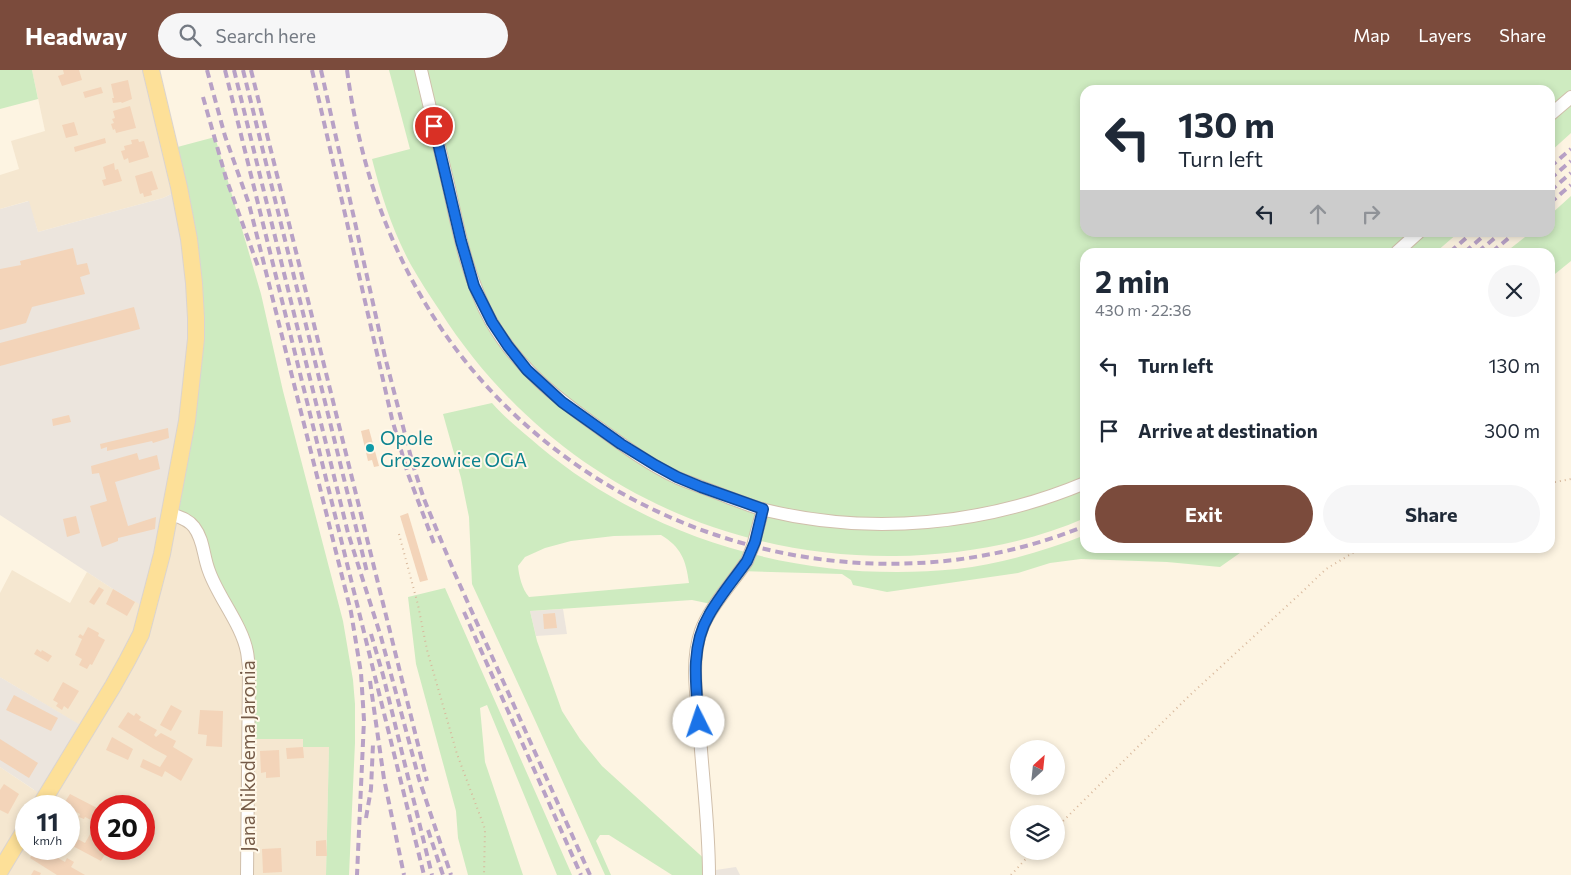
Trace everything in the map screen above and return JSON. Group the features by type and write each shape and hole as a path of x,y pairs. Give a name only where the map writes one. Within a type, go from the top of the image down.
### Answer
{"main road":[{"path":"47,795 135,646 145,621 157,578 171,514 191,384 195,353 196,311 192,258 184,213 151,70"},
{"path":"0,871 15,846"}],"street":[{"path":"421,70 461,241 474,286 492,322 527,370 562,402 621,444 677,477 763,509 815,520 840,523 928,522 967,518 1032,503 1080,485"},
{"path":"1555,111 1571,97"},
{"path":"1401,248 1414,237"},
{"path":"709,875 708,839 696,692 697,648 701,632 709,614 752,552 763,509"},
{"name":"Jana Nikodema Jaronia","path":"171,514 185,519 193,525 198,534 214,585 239,630 247,651 249,667 249,746 247,874"}],"path":[{"path":"1555,482 1571,479"},
{"path":"399,534 418,605 426,650 457,754 485,829 484,875"},
{"path":"1065,819 1189,696 1326,569 1353,553"},
{"path":"1011,875 1025,860"}],"shaded area":[{"path":"32,70 151,70 180,190 163,198 38,232 28,201 0,209 0,175 19,169 11,141 45,131"},
{"path":"180,190 196,318 148,609 113,589 0,515 0,209 29,201 38,232 163,198"},
{"path":"171,514 185,519 303,739 303,747 329,747 326,875 0,875 0,767 34,790 86,729 0,677 0,593 12,570 70,603 87,572 148,608"},
{"path":"563,609 567,634 536,636 530,611"},
{"path":"0,677 87,729 46,795 42,795 0,767"},
{"path":"736,867 740,875 709,875 709,871"}],"green space":[{"path":"0,70 32,70 38,99 0,109"},
{"path":"389,70 1571,70 1571,133 1555,147 1555,85 1080,85 1080,237 1453,237 1441,248 1080,248 1080,520 1016,541 968,550 919,555 895,556 826,552 760,541 696,521 635,493 579,458 527,416 481,367 440,311 411,265 388,213 372,159 410,149"},
{"path":"215,137 261,294 283,391 343,621 355,704 349,875 326,875 329,747 303,747 303,739 249,739 249,667 198,533 171,514 196,318 170,149"},
{"path":"1571,196 1571,261 1555,274 1555,248 1511,248 1525,237 1555,237 1555,210"},
{"path":"492,403 539,446 584,480 632,508 683,532 736,549 790,562 845,570 901,572 957,569 990,564 1022,556 1080,537 1080,553 1240,553 1220,567 1167,562 1081,559 1050,563 1018,573 887,592 853,585 851,580 842,574 740,571 716,605 692,600 530,611 537,641 562,711 580,739 602,766 709,863 709,875 672,875 609,835 600,835 596,841 611,875 605,875 472,584 469,517 461,478 443,414","holes":["661,535 673,544 684,561 689,583 529,597 524,590 520,578 518,566 525,557 545,548 571,541 614,536"]},
{"path":"445,588 572,875 557,875 487,705 480,708 485,762 523,875 468,875 458,838 456,811 416,664 408,597"}],"building":[{"path":"63,70 79,70 82,80 62,86 58,76 64,74"},
{"path":"128,80 132,99 122,103 113,103 112,98 114,98 111,84"},
{"path":"101,87 103,93 85,98 83,92"},
{"path":"130,106 136,128 116,133 111,124 114,123 112,119 115,118 113,111"},
{"path":"74,122 78,135 66,138 62,125"},
{"path":"105,138 106,143 75,152 74,147"},
{"path":"138,139 139,142 144,141 149,157 129,163 128,158 124,160 121,151 125,150 124,146 132,144 131,140"},
{"path":"114,163 115,170 118,169 122,181 104,186 102,180 106,179 103,167"},
{"path":"152,171 158,189 151,191 152,195 144,197 143,193 140,194 135,176"},
{"path":"73,248 77,265 87,263 90,274 80,277 85,294 32,307 26,323 0,330 0,269 21,265 20,261"},
{"path":"134,307 140,329 0,366 0,343"},
{"path":"69,415 71,422 53,426 52,419"},
{"path":"168,428 169,438 153,443 152,441 107,451 107,447 101,449 100,444"},
{"name":"Opole Groszowice OGA","path":"369,429 379,466 374,467 372,460 368,461 361,431"},
{"path":"137,453 139,460 157,455 160,469 115,482 128,526 156,517 155,529 118,538 118,541 102,547 90,506 107,501 99,473 92,474 91,466"},
{"path":"408,513 428,580 420,582 400,516"},
{"path":"76,516 80,533 67,537 63,519"},
{"path":"99,587 104,590 94,605 89,602"},
{"path":"113,589 135,602 127,616 106,604"},
{"path":"555,613 557,628 544,629 543,614"},
{"path":"88,627 99,633 98,636 105,640 92,665 90,664 87,669 79,665 82,659 75,655 82,639 78,637 80,634 83,636"},
{"path":"37,649 52,656 48,662 34,654"},
{"path":"63,682 79,691 68,709 64,706 62,710 56,706 58,703 53,700"},
{"path":"14,695 58,718 51,731 6,710"},
{"path":"171,705 182,711 171,731 160,725"},
{"path":"200,710 223,711 222,747 206,746 207,735 198,734"},
{"path":"128,712 134,716 136,713 141,717 139,720 157,730 154,735 156,737 161,733 176,741 173,747 193,759 181,781 165,771 162,777 140,767 143,759 160,767 167,756 118,727"},
{"path":"112,737 133,749 128,760 106,750"},
{"path":"0,739 38,763 29,778 0,760"},
{"path":"303,747 304,758 287,759 286,748"},
{"path":"279,750 280,777 266,778 266,772 261,773 260,751"},
{"path":"4,784 19,794 15,795 15,801 8,814 0,810 0,790"},
{"path":"80,799 90,804 90,820 85,817 84,819 80,817"},
{"path":"90,834 90,855 80,850 80,840 85,843"},
{"path":"326,840 327,856 316,856 316,841"},
{"path":"281,848 282,872 263,873 262,849"},
{"path":"33,860 62,860 65,862 66,860 70,860 74,862 71,867 85,875 57,875"},
{"path":"34,870 41,873 40,875 31,875"}],"railway":[{"path":"207,70 225,136 249,204 351,612 361,673 364,720 357,875"},
{"path":"225,70 424,875"},
{"path":"234,70 348,533 381,637 419,779 451,875"},
{"path":"243,70 367,572"},
{"path":"251,70 427,781"},
{"path":"312,70 392,419 408,474 435,546"},
{"path":"321,70 385,357 413,465 424,499 455,574 590,875"},
{"path":"347,70 358,131 374,191 396,248 425,303 481,380 550,445 629,497 714,534 806,557 899,564 993,554 1080,528"},
{"path":"203,97 226,178 259,269"},
{"path":"1555,163 1571,149"},
{"path":"1555,175 1571,161"},
{"path":"1555,187 1571,173"},
{"path":"1555,199 1571,185"},
{"path":"1455,248 1467,237"},
{"path":"1470,248 1482,237"},
{"path":"1483,248 1496,237"},
{"path":"1497,248 1510,237"},
{"path":"464,612 581,875"},
{"path":"371,634 383,675 432,875"},
{"path":"370,681 384,779 404,875"},
{"path":"366,818 371,789 373,744"},
{"path":"428,830 443,875"}],"place":[{"name":"Opole Groszowice OGA","path":"370,448"}],"route":[{"path":"434,126 461,241 474,286 492,322 527,370 562,402 621,444 655,465 701,487 763,509 752,552 709,614 701,632 696,662 699,722"}]}
